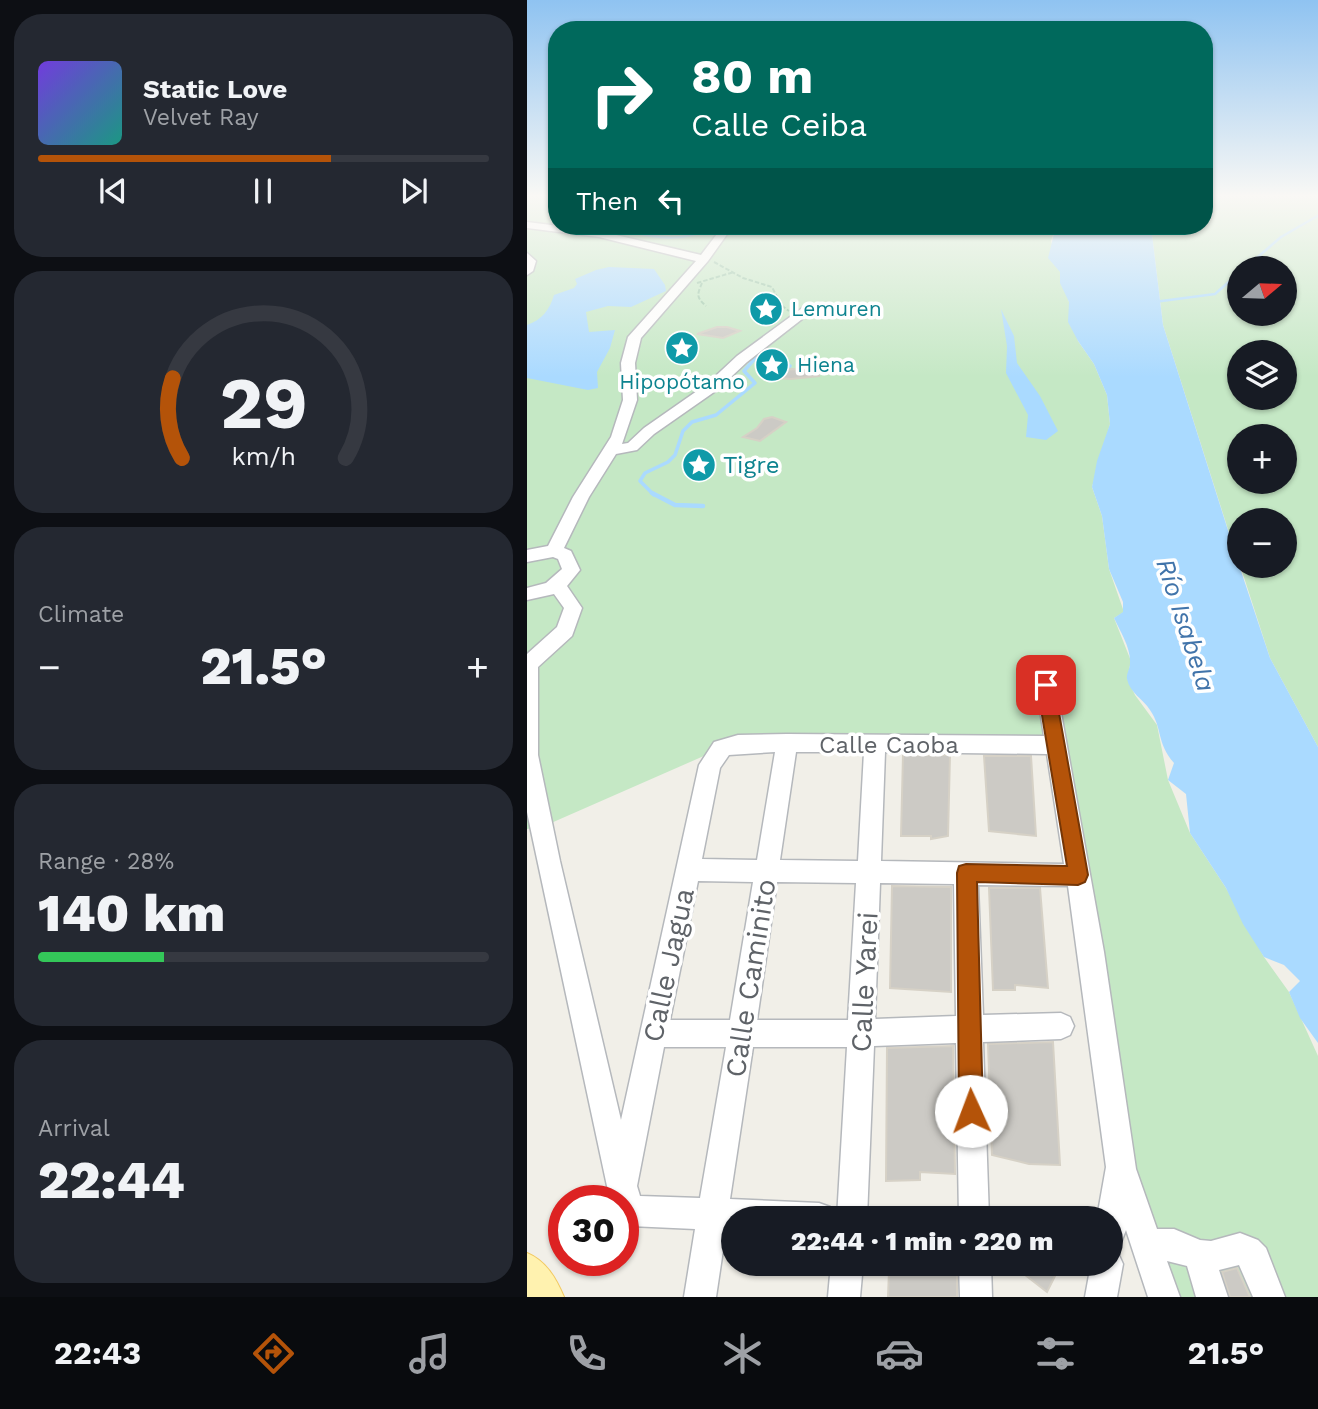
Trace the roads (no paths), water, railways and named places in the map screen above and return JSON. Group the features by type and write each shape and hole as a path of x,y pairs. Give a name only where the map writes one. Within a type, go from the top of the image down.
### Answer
{"main road":[{"path":"527,1272 545,1297"}],"street":[{"path":"694,257 704,259"},
{"path":"554,551 581,497 619,437 630,400 629,363 635,337 706,257"},
{"path":"611,450 632,447 640,442 649,431 713,387 742,359 804,313"},
{"path":"527,556 554,551 565,555 571,570 558,586 538,594 527,593"},
{"path":"558,586 573,608 565,631 528,665 527,755 548,861 623,1185"},
{"path":"1046,685 1078,875 1121,1167 1163,1297"},
{"name":"Calle Caoba","path":"722,748 738,744 787,743 875,746 1057,745"},
{"name":"Calle Caminito","path":"700,1297 787,743"},
{"name":"Calle Yarei","path":"853,1206 875,746"},
{"name":"Calle Jagua","path":"628,1185 654,1034 710,765 722,748"},
{"path":"688,870 1078,875"},
{"path":"966,873 974,1206"},
{"path":"654,1034 969,1031 1061,1026"},
{"path":"1115,1206 1121,1167"},
{"path":"639,1201 721,1213"},
{"path":"1146,1245 1174,1245 1199,1256 1212,1297"},
{"path":"844,1297 846,1276"},
{"path":"976,1276 976,1297"},
{"path":"1101,1297 1104,1276"}],"lane":[{"path":"1199,1256 1211,1257 1240,1249 1247,1251 1255,1259 1269,1297"}],"water":[{"name":"Río Isabela","path":"1048,257 1155,257 1163,325 1227,527 1227,578 1243,578 1270,658 1318,747 1318,1043 1300,1018 1289,992 1300,981 1284,965 1264,957 1243,924 1226,888 1190,833 1186,794 1168,780 1174,763 1164,749 1154,717 1129,684 1129,651 1114,618 1123,612 1123,602 1109,569 1102,516 1092,487 1097,461 1110,424 1107,395 1094,364 1068,322 1069,302 1060,283 1060,272"},
{"path":"609,267 654,269 666,291 631,307 608,306 586,312 589,332 615,330 610,348 597,372 598,388 588,390 527,378 527,325 545,313 554,295 574,288 577,284 575,279"},
{"path":"1001,309 1014,336 1017,363 1040,396 1058,431 1046,440 1026,437 1028,415 1006,373 1007,346"}],"waterway":[{"path":"1154,302 1215,294 1227,284"},
{"path":"652,493 640,481 645,473 668,462 675,455 683,431 692,422 716,415 755,383 744,371 757,356 769,353 790,366"},
{"path":"652,493 675,505 703,506"}],"place":[{"name":"Lemuren","path":"766,309"},
{"name":"Hipopótamo","path":"682,348"},
{"name":"Hiena","path":"772,365"},
{"name":"Tigre","path":"699,465"}]}
